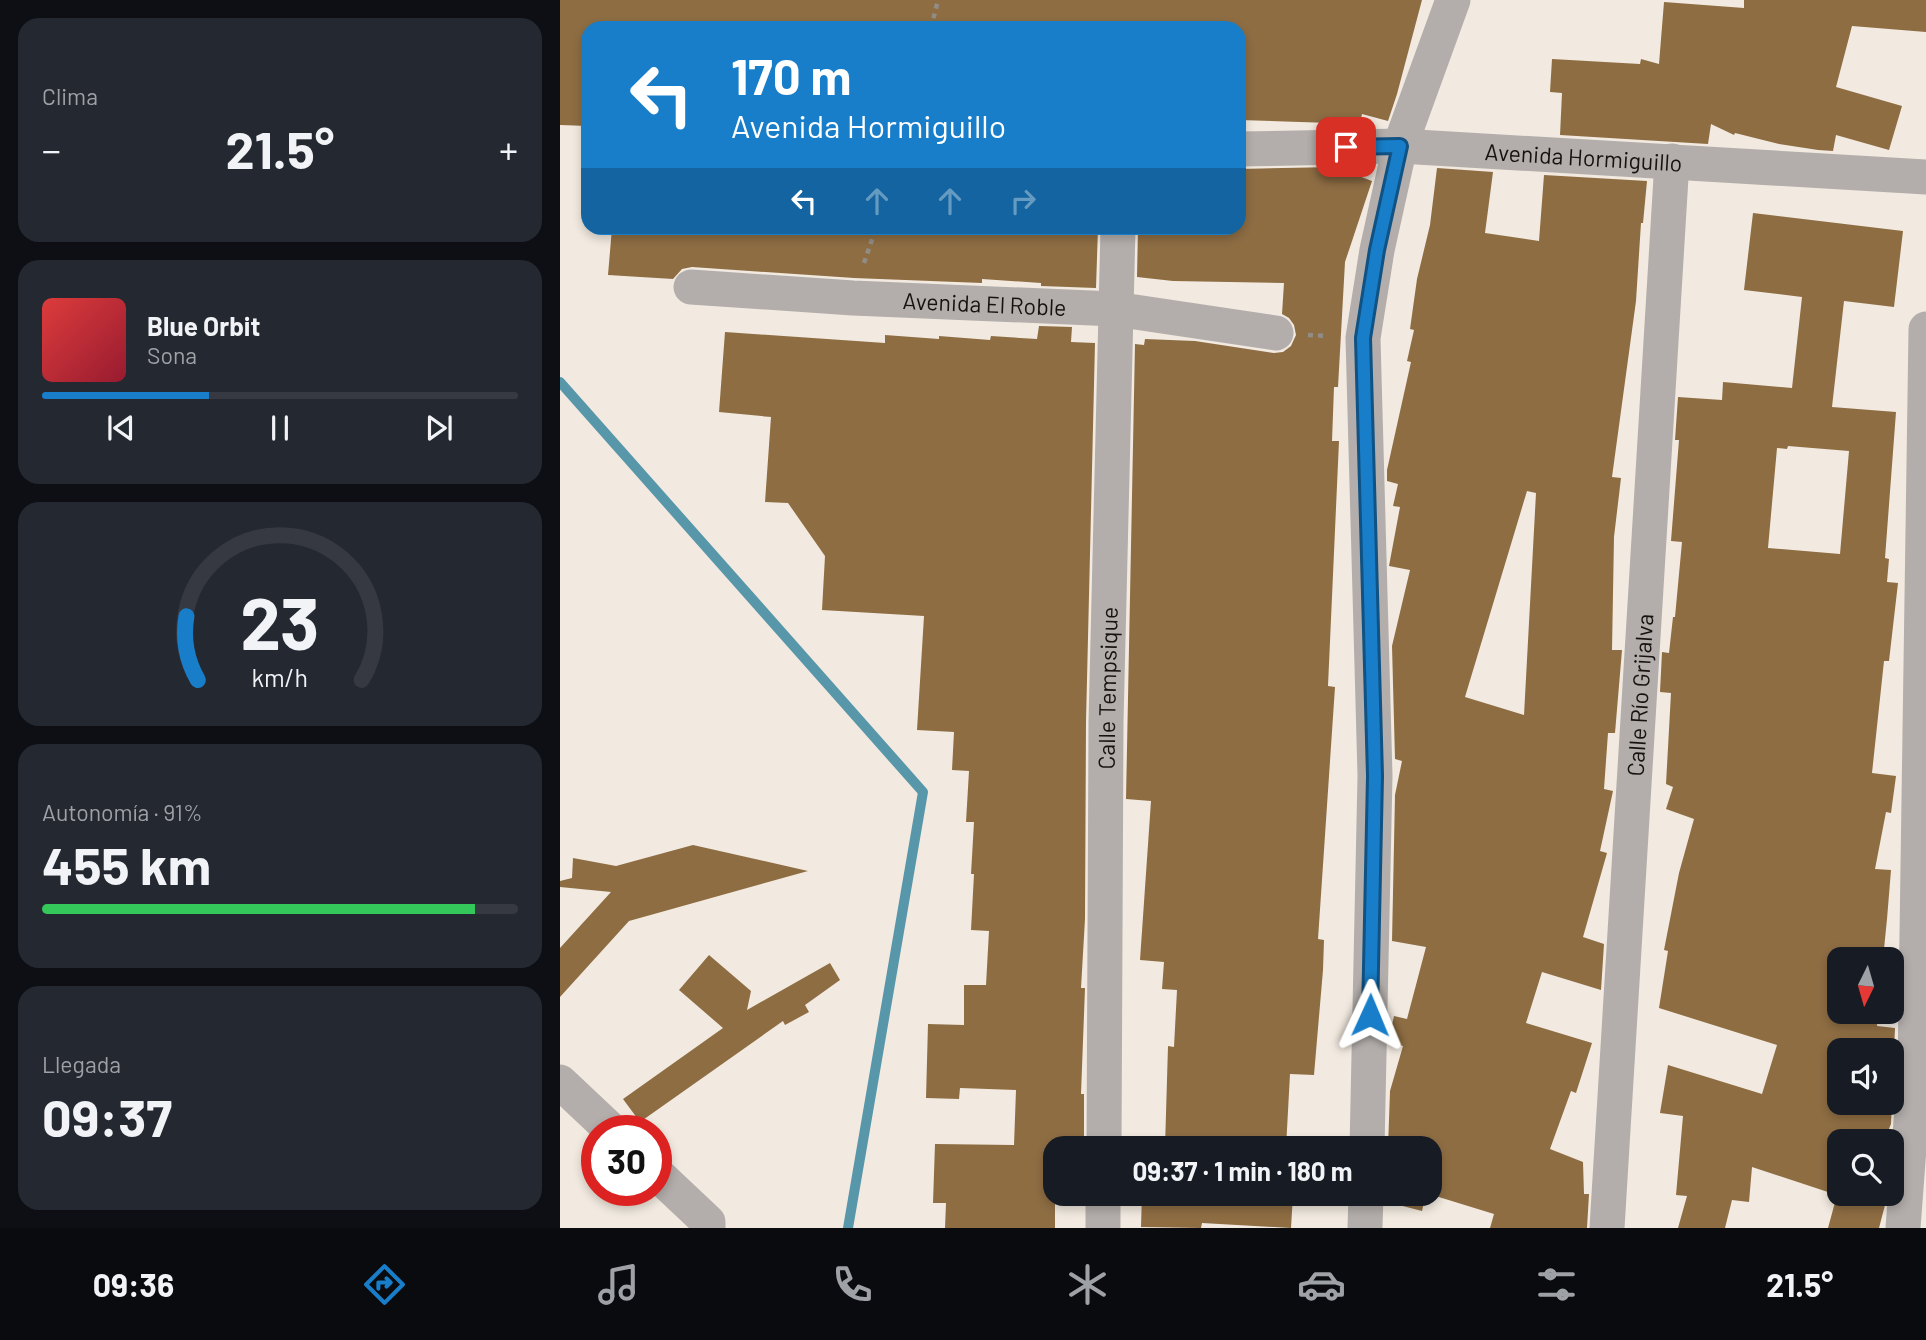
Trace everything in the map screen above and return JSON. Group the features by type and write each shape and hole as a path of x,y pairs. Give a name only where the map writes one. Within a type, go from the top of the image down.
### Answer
{"street":[{"path":"1367,1136 1375,776 1363,338 1377,250 1400,146 1453,0"},
{"name":"Avenida Hormiguillo","path":"1246,149 1400,146 1926,177"},
{"name":"Calle Río Grijalva","path":"1606,1228 1672,161"},
{"name":"Calle Tempsique","path":"1104,1136 1105,722 1118,235"},
{"name":"Avenida El Roble","path":"691,287 853,298 1115,309 1276,332"},
{"path":"1903,1228 1920,1068 1926,329"},
{"path":"560,1082 595,1115"},
{"path":"672,1188 708,1222 708,1228"},
{"path":"1103,1206 1103,1228"},
{"path":"1365,1228 1366,1206"}],"path":[{"path":"932,21 937,0"},
{"path":"1276,332 1363,338"}],"building":[{"path":"560,0 1422,0 1388,121 1362,114 1360,124 1246,120 1246,21 581,21 581,126 560,125"},
{"path":"1744,0 1926,0 1926,32 1852,26 1836,87 1902,106 1889,150 1836,135 1833,151 1818,150 1735,133 1734,135 1711,124 1708,144 1560,135 1562,93 1550,92 1552,59 1640,64 1641,59 1659,64 1664,2 1744,8"},
{"path":"1335,167 1372,181 1345,262 1338,387 1334,387 1332,441 1339,441 1328,686 1335,687 1318,939 1324,940 1314,1075 1290,1074 1287,1136 1165,1136 1168,1046 1174,1047 1177,990 1162,989 1164,962 1140,960 1151,801 1126,799 1135,344 1144,345 1145,339 1195,341 1274,353 1283,352 1291,346 1296,335 1294,325 1282,314 1284,283 1173,281 1137,277 1138,235 1246,235 1246,169"},
{"path":"1437,168 1493,172 1485,233 1539,241 1544,175 1647,181 1641,223 1636,301 1612,477 1621,478 1614,537 1612,650 1622,650 1615,733 1608,733 1604,789 1613,791 1600,851 1607,853 1583,937 1604,944 1601,990 1542,972 1526,1023 1592,1043 1576,1093 1571,1091 1550,1149 1583,1162 1584,1194 1589,1194 1587,1228 1490,1228 1494,1214 1442,1198 1442,1136 1388,1136 1390,1091 1403,1046 1389,1042 1390,1033 1394,1016 1407,1019 1426,947 1392,941 1395,795 1402,761 1395,759 1392,646 1410,570 1389,566 1400,507 1393,506 1398,484 1387,481 1387,470 1411,362 1407,361 1414,330 1410,329 1417,279 1430,225","holes":["1527,491 1536,493 1524,715 1465,697"]},
{"path":"1753,213 1903,231 1894,307 1844,301 1832,407 1896,412 1885,558 1889,559 1887,582 1898,583 1889,661 1884,661 1872,773 1896,776 1891,813 1886,812 1875,869 1891,870 1884,947 1827,947 1827,1024 1877,1024 1895,1028 1895,1038 1827,1038 1827,1115 1891,1115 1891,1124 1889,1129 1827,1129 1827,1192 1752,1167 1749,1202 1732,1200 1725,1228 1678,1228 1687,1196 1676,1195 1683,1116 1660,1113 1668,1065 1762,1094 1777,1045 1659,1008 1668,951 1664,950 1679,873 1694,819 1666,809 1673,787 1666,784 1671,693 1660,692 1662,652 1669,653 1675,617 1682,542 1671,541 1679,440 1675,440 1678,397 1722,400 1723,382 1792,388 1802,297 1744,290","holes":["1788,446 1849,451 1840,554 1768,548 1777,448 1787,449"]},
{"path":"611,235 1098,235 1096,288 1041,286 1041,283 982,279 982,283 854,278 692,267 682,269 673,279 608,275"},
{"path":"1039,326 1072,327 1071,342 1095,343 1086,722 1085,919 1081,988 1085,988 1081,1094 1084,1094 1084,1136 1043,1136 1043,1206 1055,1206 1055,1228 945,1228 946,1203 933,1203 935,1144 1014,1145 1016,1090 960,1088 959,1099 926,1098 928,1024 964,1025 964,985 986,985 989,931 971,930 974,822 966,822 969,771 952,770 954,732 917,730 924,616 822,610 825,556 788,503 765,502 771,417 719,412 725,332 885,343 885,335 939,339 939,336 990,340 991,336 1037,339"},
{"path":"693,845 808,871 629,921 560,997 560,948 611,892 560,887 560,881 572,878 573,858 616,866"},
{"path":"709,955 751,991 747,1010 830,963 840,980 805,1005 809,1012 785,1025 783,1021 650,1115 635,1115 623,1099 723,1028 679,990"},
{"path":"1142,1206 1292,1206 1291,1228 1202,1223 1201,1228 1141,1227"},
{"path":"1403,1206 1423,1206 1422,1211"},
{"path":"1834,1206 1885,1206 1879,1228 1828,1228"}],"waterway":[{"path":"560,382 923,792 848,1228"}],"route":[{"path":"1346,147 1400,146 1377,250 1363,338 1375,776 1370,1015"}]}
